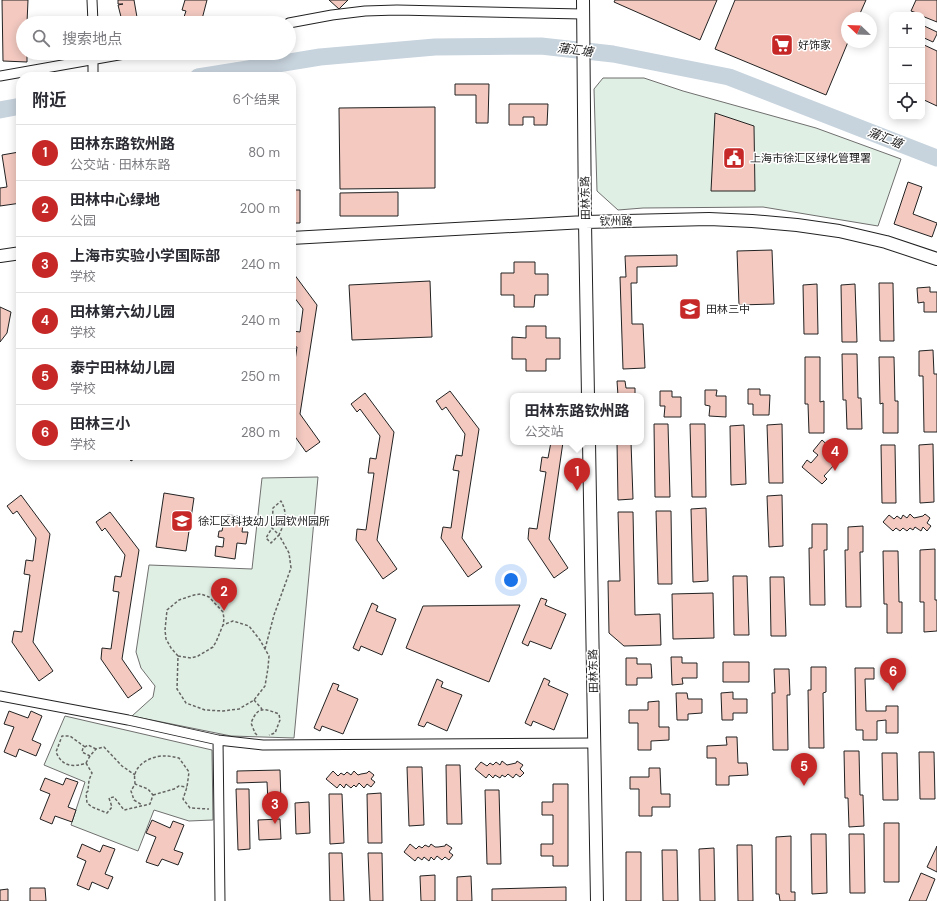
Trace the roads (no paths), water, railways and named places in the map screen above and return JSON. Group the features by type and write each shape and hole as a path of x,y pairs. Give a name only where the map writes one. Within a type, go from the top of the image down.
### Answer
{"street":[{"path":"92,0 93,16"},
{"name":"田林东路","path":"583,0 588,393"},
{"path":"296,22 365,11 397,10 583,19"},
{"path":"19,72 74,60"},
{"path":"93,60 93,72"},
{"path":"0,76 16,73"},
{"name":"钦州路","path":"296,238 585,222 709,220 752,221 838,230 886,242 937,259"},
{"path":"0,256 16,254"},
{"name":"田林东路","path":"589,445 592,543 597,901"},
{"path":"0,696 128,720 218,740 594,743"},
{"path":"218,740 220,901"}],"waterway":[{"name":"蒲汇塘","path":"228,72 320,57 435,47 541,46 613,54 729,77 937,158"},
{"name":"蒲汇塘","path":"0,110 16,107"}],"place":[{"name":"好饰家","path":"782,45"},
{"name":"上海市徐汇区绿化管理署","path":"734,158"},
{"name":"田林三中","path":"690,309"},
{"name":"田林第六幼儿园","path":"835,471"},
{"name":"田林东路钦州路","path":"577,491"},
{"name":"徐汇区科技幼儿园钦州园所","path":"182,521"},
{"name":"田林中心绿地","path":"224,611"},
{"name":"田林三小","path":"893,691"},
{"name":"泰宁田林幼儿园","path":"804,786"},
{"name":"上海市实验小学国际部","path":"275,824"}]}
